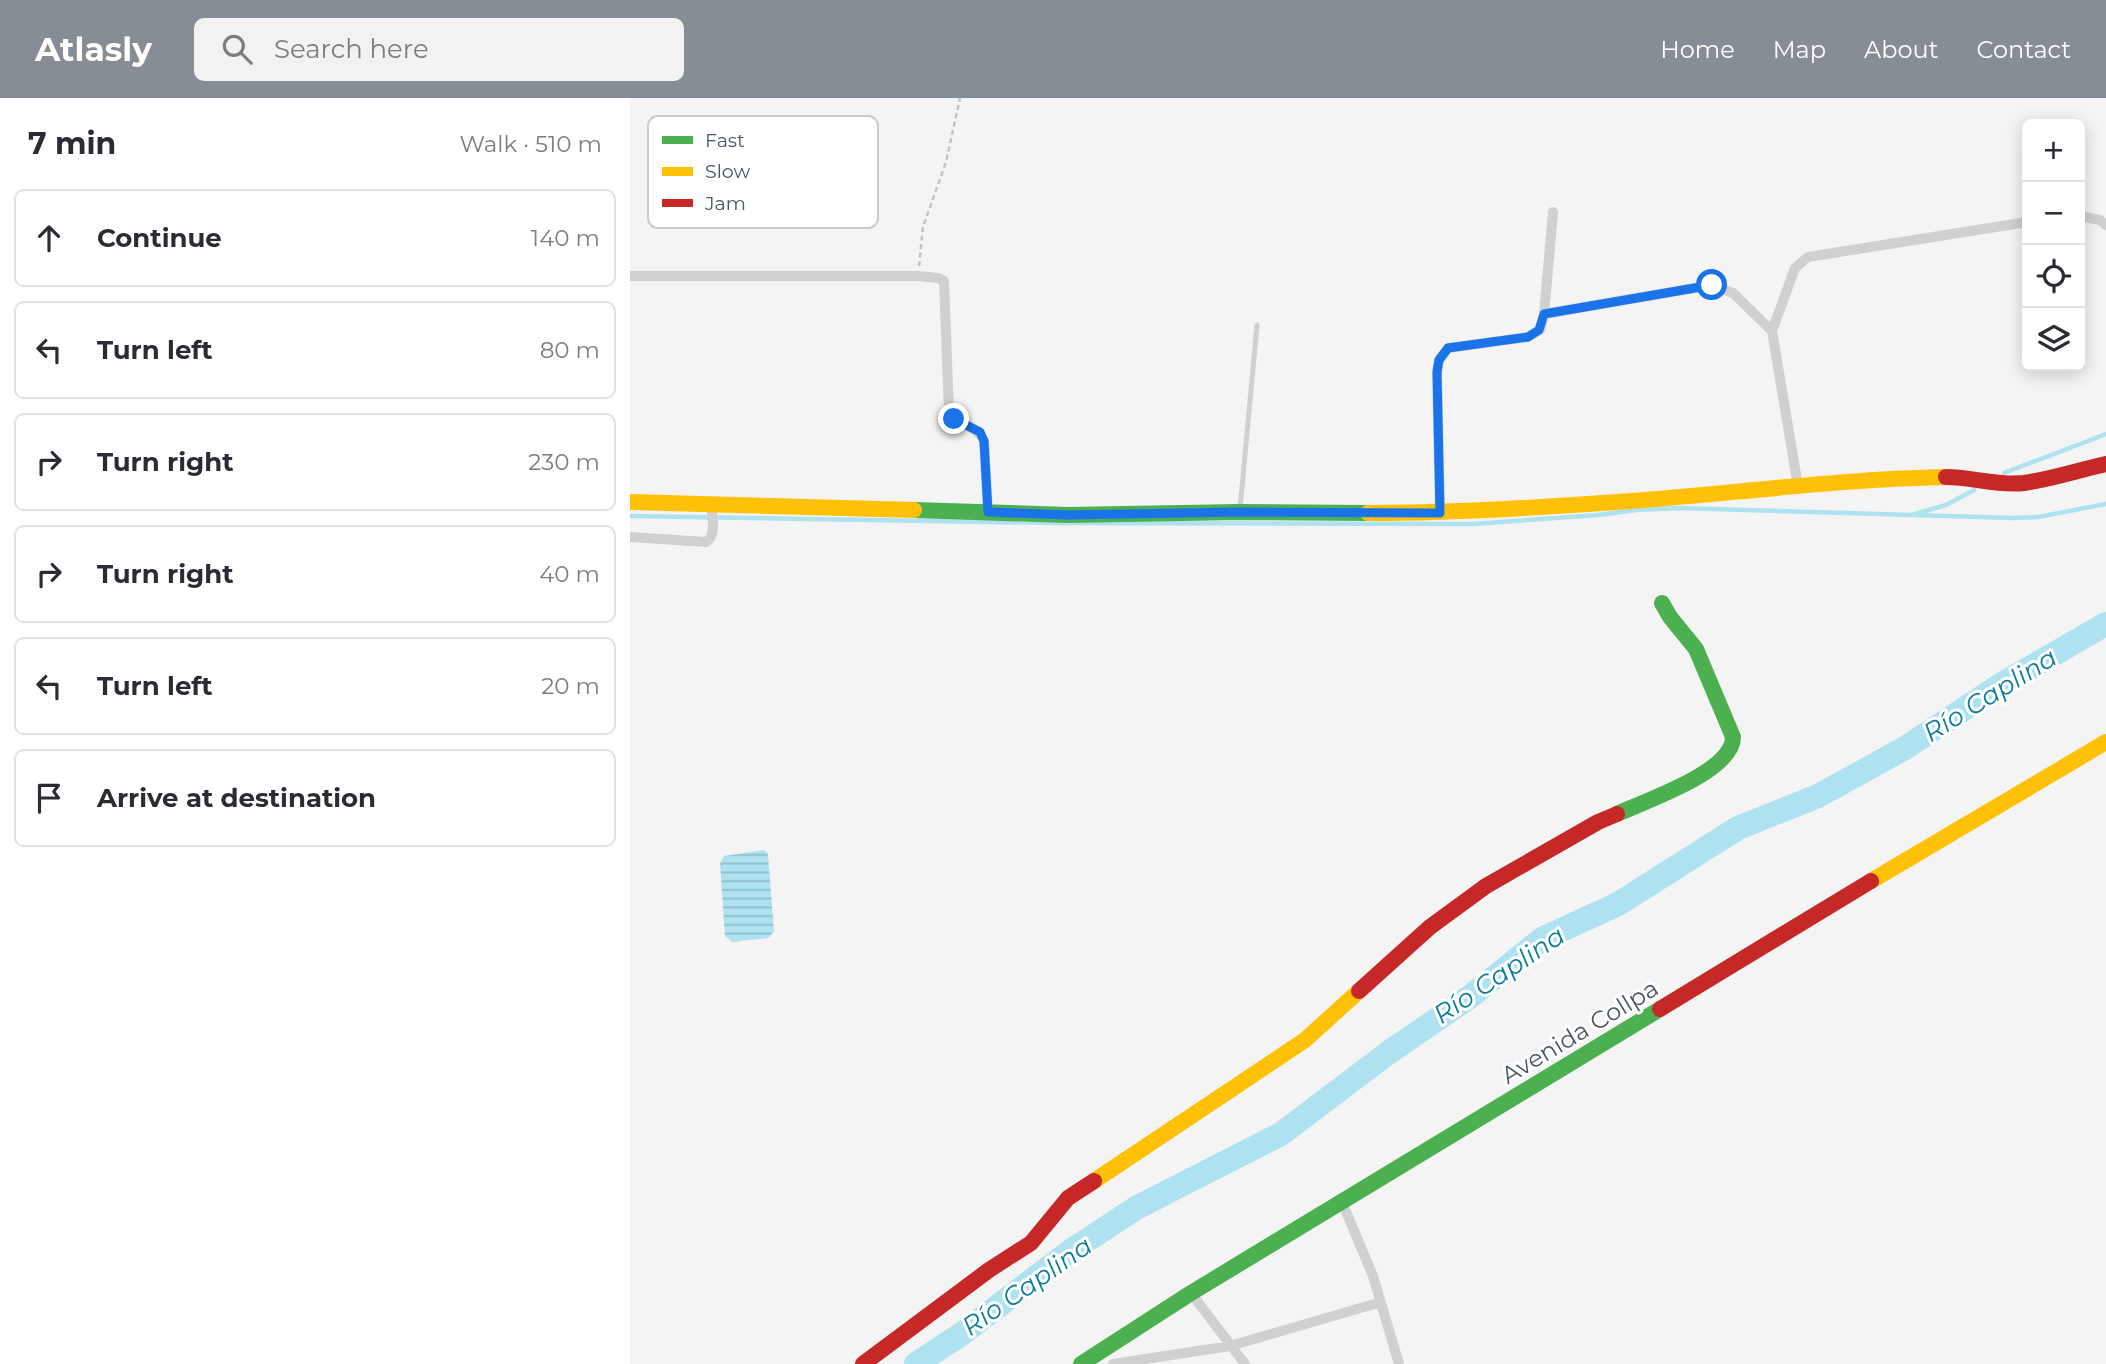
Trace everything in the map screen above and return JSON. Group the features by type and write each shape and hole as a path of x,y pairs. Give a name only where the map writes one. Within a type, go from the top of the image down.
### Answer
{"street":[{"path":"1440,513 1439,360 1448,348 1528,337 1539,330 1544,314 1553,212"},
{"path":"2085,217 2100,220 2106,225"},
{"path":"1798,486 1772,331 1795,268 1808,257 2022,223"},
{"path":"630,276 918,276 944,281 949,412 954,419 980,432 984,441 988,512"},
{"path":"1544,314 1712,285 1733,293 1772,331"},
{"path":"630,502 711,510 1068,515 1440,513 1643,500 1798,486 1961,477 2023,483 2106,464"},
{"path":"630,537 706,542 712,538 711,510"},
{"path":"863,1364 989,1270 1031,1243 1068,1198 1305,1040 1430,927 1486,886 1598,822 1685,785 1716,765 1733,746 1733,737 1696,649 1662,603"},
{"name":"Avenida Collpa","path":"1081,1364 1191,1293 1886,872 2106,742"},
{"path":"1342,1202 1373,1276 1399,1364"},
{"path":"1191,1293 1245,1364"},
{"path":"1114,1364 1230,1346 1381,1303"}],"lane":[{"path":"1239,512 1257,325"}],"path":[{"path":"918,276 923,227 946,162 960,98"}],"water":[{"path":"764,850 768,854 774,931 769,938 732,942 725,936 720,863 724,856"}],"waterway":[{"path":"2004,473 2106,434"},
{"path":"1915,514 1946,505 1974,490"},
{"path":"630,516 1055,523 1473,524 1679,508 2013,518 2038,517 2106,504"},
{"name":"Río Caplina","path":"916,1364 963,1333 1069,1252 1136,1208 1281,1134 1388,1053 1471,996 1542,939 1618,904 1738,828 1818,796 1905,748 2002,684 2106,624"}],"traffic: fast":[{"path":"914,510 1068,515 1368,513"},
{"path":"1617,814 1686,784 1704,773 1729,750 1733,737 1696,649 1662,603"},
{"path":"1081,1364 1191,1293 1660,1009"}],"traffic: slow":[{"path":"1368,513 1541,507 1832,483 1946,477"},
{"path":"630,502 914,510"},
{"path":"1871,881 2106,742"},
{"path":"1094,1181 1305,1040 1359,991"}],"traffic: jam":[{"path":"1946,477 2024,483 2106,464"},
{"path":"1359,991 1430,927 1486,886 1598,822 1617,814"},
{"path":"1660,1009 1871,881"},
{"path":"863,1364 989,1270 1031,1243 1068,1198 1094,1181"}],"route":[{"path":"954,419 980,432 984,441 988,512 1068,515 1440,513 1437,372 1439,360 1448,348 1528,337 1539,330 1544,314 1712,285"}]}
